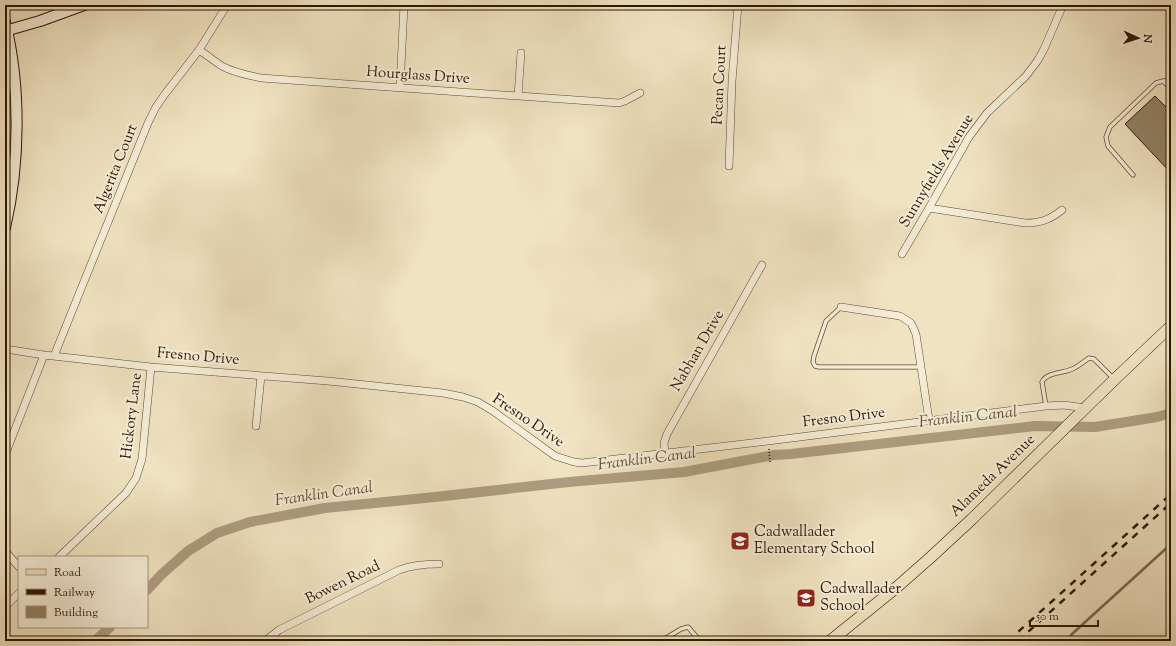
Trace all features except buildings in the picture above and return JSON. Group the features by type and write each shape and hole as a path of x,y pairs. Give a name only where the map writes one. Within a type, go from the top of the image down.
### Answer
{"main road":[{"path":"5,228 16,155 15,89 6,27 40,21 84,5"},
{"name":"Alameda Avenue","path":"830,641 897,587 925,562 1171,326"}],"street":[{"name":"Algerita Court","path":"54,356 156,107 199,50 227,5"},
{"path":"400,87 404,5"},
{"name":"Pecan Court","path":"729,166 732,81 738,5"},
{"name":"Sunnyfields Avenue","path":"902,254 977,124 1026,76 1038,60 1063,5"},
{"name":"Hourglass Drive","path":"199,50 222,66 246,75 261,78 618,103 640,93"},
{"path":"518,96 520,53"},
{"path":"929,208 1025,223 1045,221 1054,217 1062,210"},
{"name":"Nabhan Drive","path":"665,453 664,443 666,434 762,265"},
{"path":"841,307 900,316 909,320 916,334 929,420"},
{"name":"Fresno Drive","path":"5,349 44,355 151,366 328,381 443,393 478,402 493,410 555,456 582,463 1046,406 1064,405 1082,411"},
{"path":"5,455 44,355"},
{"name":"Hickory Lane","path":"60,556 126,493 136,478 142,459 151,366"},
{"path":"256,426 261,376"},
{"path":"5,551 18,566"},
{"name":"Bowen Road","path":"265,641 279,630 398,570 423,564 438,564"},
{"path":"5,607 18,594"}],"lane":[{"path":"1164,81 1171,89"},
{"path":"1133,175 1108,146 1106,136 1110,127 1156,83 1171,81"},
{"path":"841,307 826,321 814,356 813,362 815,366 921,367"},
{"path":"1046,406 1042,382 1044,378 1069,371 1089,358 1094,359 1115,379"},
{"path":"661,641 681,628 688,627 700,641"}],"path":[{"path":"769,448 770,463"}],"waterway":[{"name":"Franklin Canal","path":"148,589 162,574 188,551 217,533 250,522 325,508 569,482 684,472 774,455 1035,426 1095,427 1157,417 1171,413"},
{"path":"1067,641 1072,634 1171,544"},
{"name":"Franklin Canal","path":"95,641 109,628"}],"railway":[{"path":"1008,641 1171,494"},
{"path":"1018,641 1171,503"}],"place":[{"name":"Cadwallader Elementary School","path":"740,541"},
{"name":"Cadwallader School","path":"806,598"}]}
